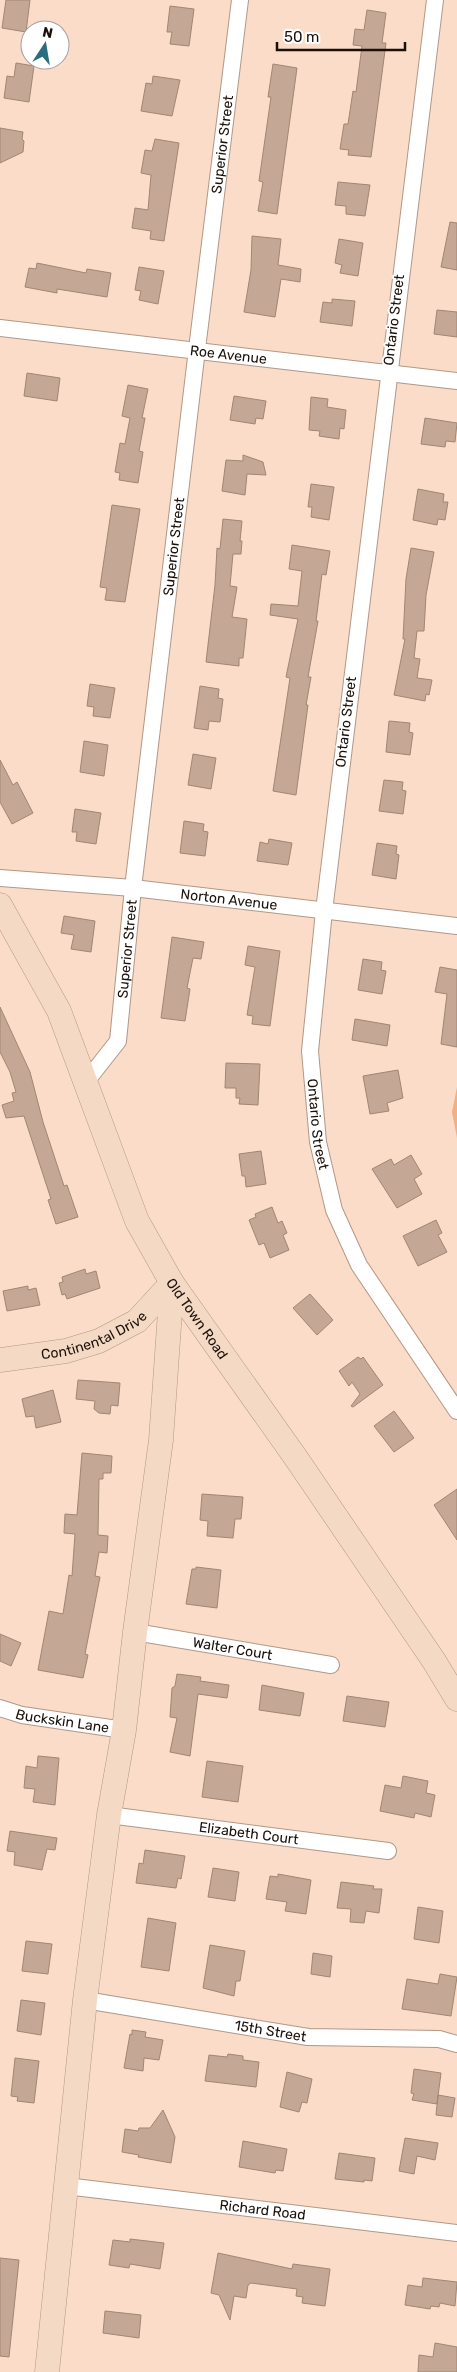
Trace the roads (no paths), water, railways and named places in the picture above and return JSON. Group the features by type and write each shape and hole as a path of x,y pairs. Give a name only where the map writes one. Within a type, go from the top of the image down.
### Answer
{"street":[{"name":"Superior Street","path":"85,1082 118,1041 133,888 240,0"},
{"name":"Ontario Street","path":"435,0 388,373 324,912 310,1051 318,1142 334,1210 359,1264 457,1411"},
{"name":"Roe Avenue","path":"0,328 457,381"},
{"name":"Norton Avenue","path":"0,878 133,888 324,912 457,926"},
{"name":"Old Town Road","path":"0,904 59,1011 137,1221 172,1283 296,1458 434,1661 457,1699"},
{"name":"Continental Drive","path":"0,1360 66,1351 99,1341 137,1321 172,1283"},
{"path":"47,2372 85,2000 109,1815 124,1730 161,1440 172,1283"},
{"name":"Walter Court","path":"135,1632 331,1665"},
{"name":"Buckskin Lane","path":"0,1708 22,1715 124,1730"},
{"name":"Elizabeth Court","path":"109,1815 388,1851"},
{"name":"15th Street","path":"85,2000 308,2037 439,2039 457,2044"},
{"name":"Richard Road","path":"66,2186 457,2233"}]}
